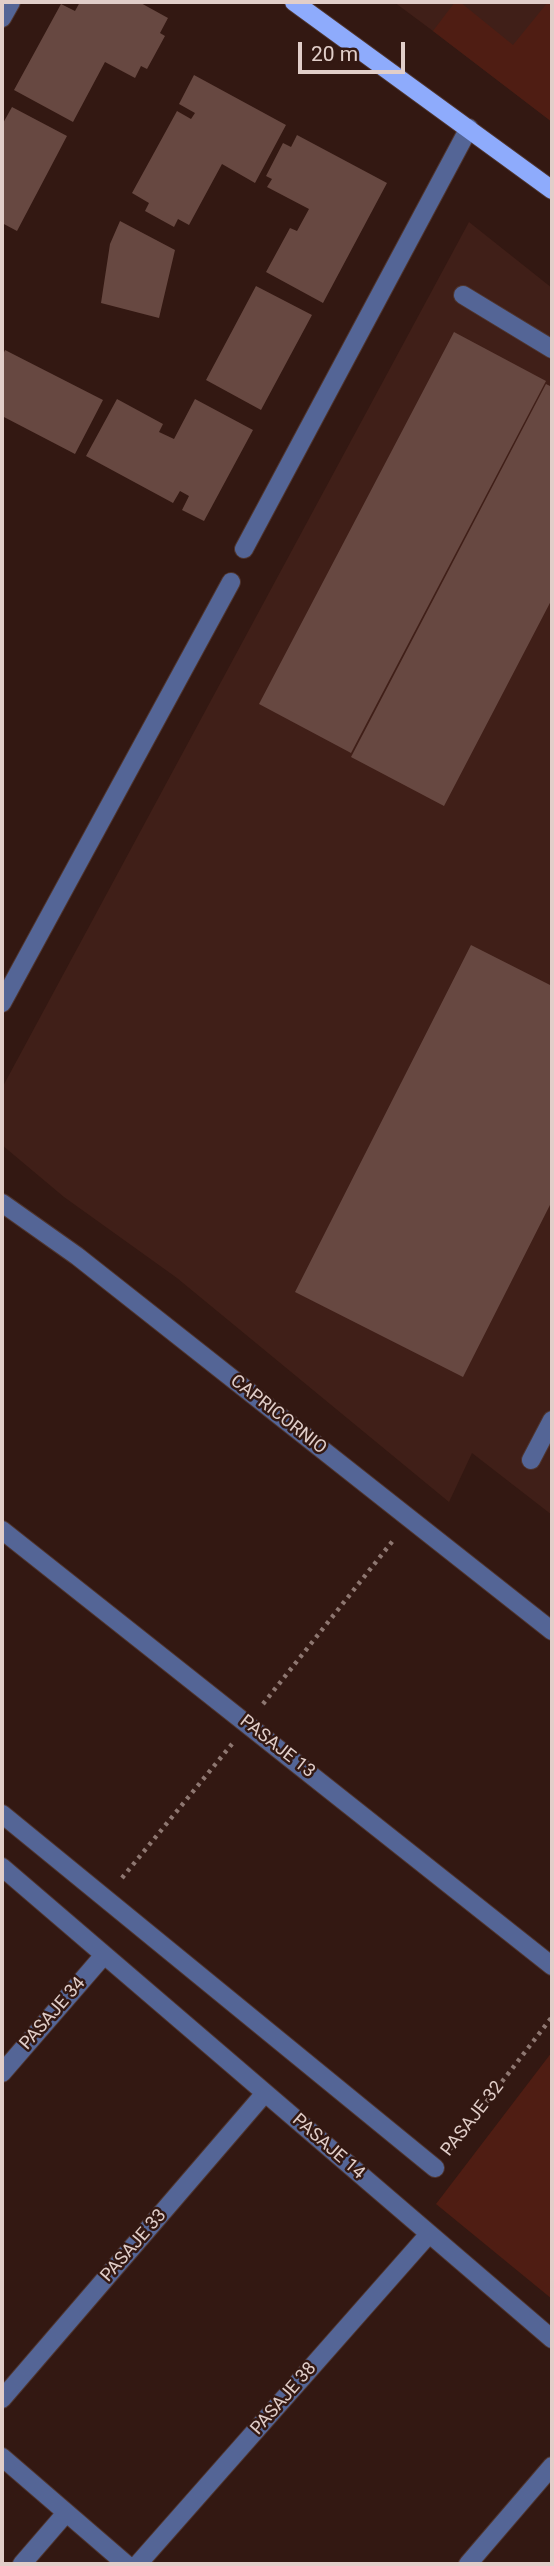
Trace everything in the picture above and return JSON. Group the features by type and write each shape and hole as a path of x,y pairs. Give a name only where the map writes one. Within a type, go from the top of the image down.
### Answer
{"main road":[{"path":"294,2 552,190"}],"street":[{"path":"2,18 11,2"},
{"path":"244,549 469,128"},
{"path":"463,295 552,349"},
{"path":"2,1003 231,582"},
{"name":"CAPRICORNIO","path":"2,1203 87,1264 552,1631"},
{"path":"531,1460 552,1420"},
{"name":"PASAJE 13","path":"2,1530 552,1966"},
{"path":"2,1814 435,2168"},
{"name":"PASAJE 14","path":"2,1867 552,2339"},
{"name":"PASAJE 34","path":"2,2073 104,1955"},
{"name":"PASAJE 33","path":"2,2399 265,2093"},
{"name":"PASAJE 38","path":"138,2564 429,2234"},
{"path":"2,2457 125,2564"},
{"path":"468,2564 552,2466"},
{"path":"22,2564 66,2513"}],"path":[{"name":"PASAJE 32","path":"435,2168 552,2017"}],"shaded area":[{"path":"394,2 552,2 552,122 433,31"},
{"path":"455,2 460,2 513,45 548,2 552,2 552,122 433,31"},
{"path":"469,222 552,288 552,1515 472,1453 449,1502 177,1278 64,1197 2,1145 2,1088"},
{"path":"552,2052 552,2299 436,2204"}],"building":[{"path":"80,2 139,2 168,18 160,33 165,36 147,69 141,66 135,78 105,62 73,122 14,90 61,4 75,11"},
{"path":"194,75 286,125 255,183 222,164 189,225 178,219 174,227 145,211 149,203 132,193 177,111 191,119 195,113 179,104"},
{"path":"12,107 67,136 17,231 2,223 2,125"},
{"path":"297,135 387,183 323,303 266,272 290,228 297,231 309,209 267,187 272,179 266,176 283,143 291,147"},
{"path":"120,221 175,250 159,318 101,303 110,244"},
{"path":"256,286 312,315 261,410 206,380"},
{"path":"454,332 546,381 351,753 259,704"},
{"path":"5,350 103,400 75,454 2,416 2,357"},
{"path":"546,384 552,387 552,599 444,806 351,757"},
{"path":"117,399 163,424 159,432 174,439 195,399 253,430 204,521 182,510 189,496 180,491 173,503 86,456"},
{"path":"471,945 552,986 552,1201 463,1377 295,1292"}]}
